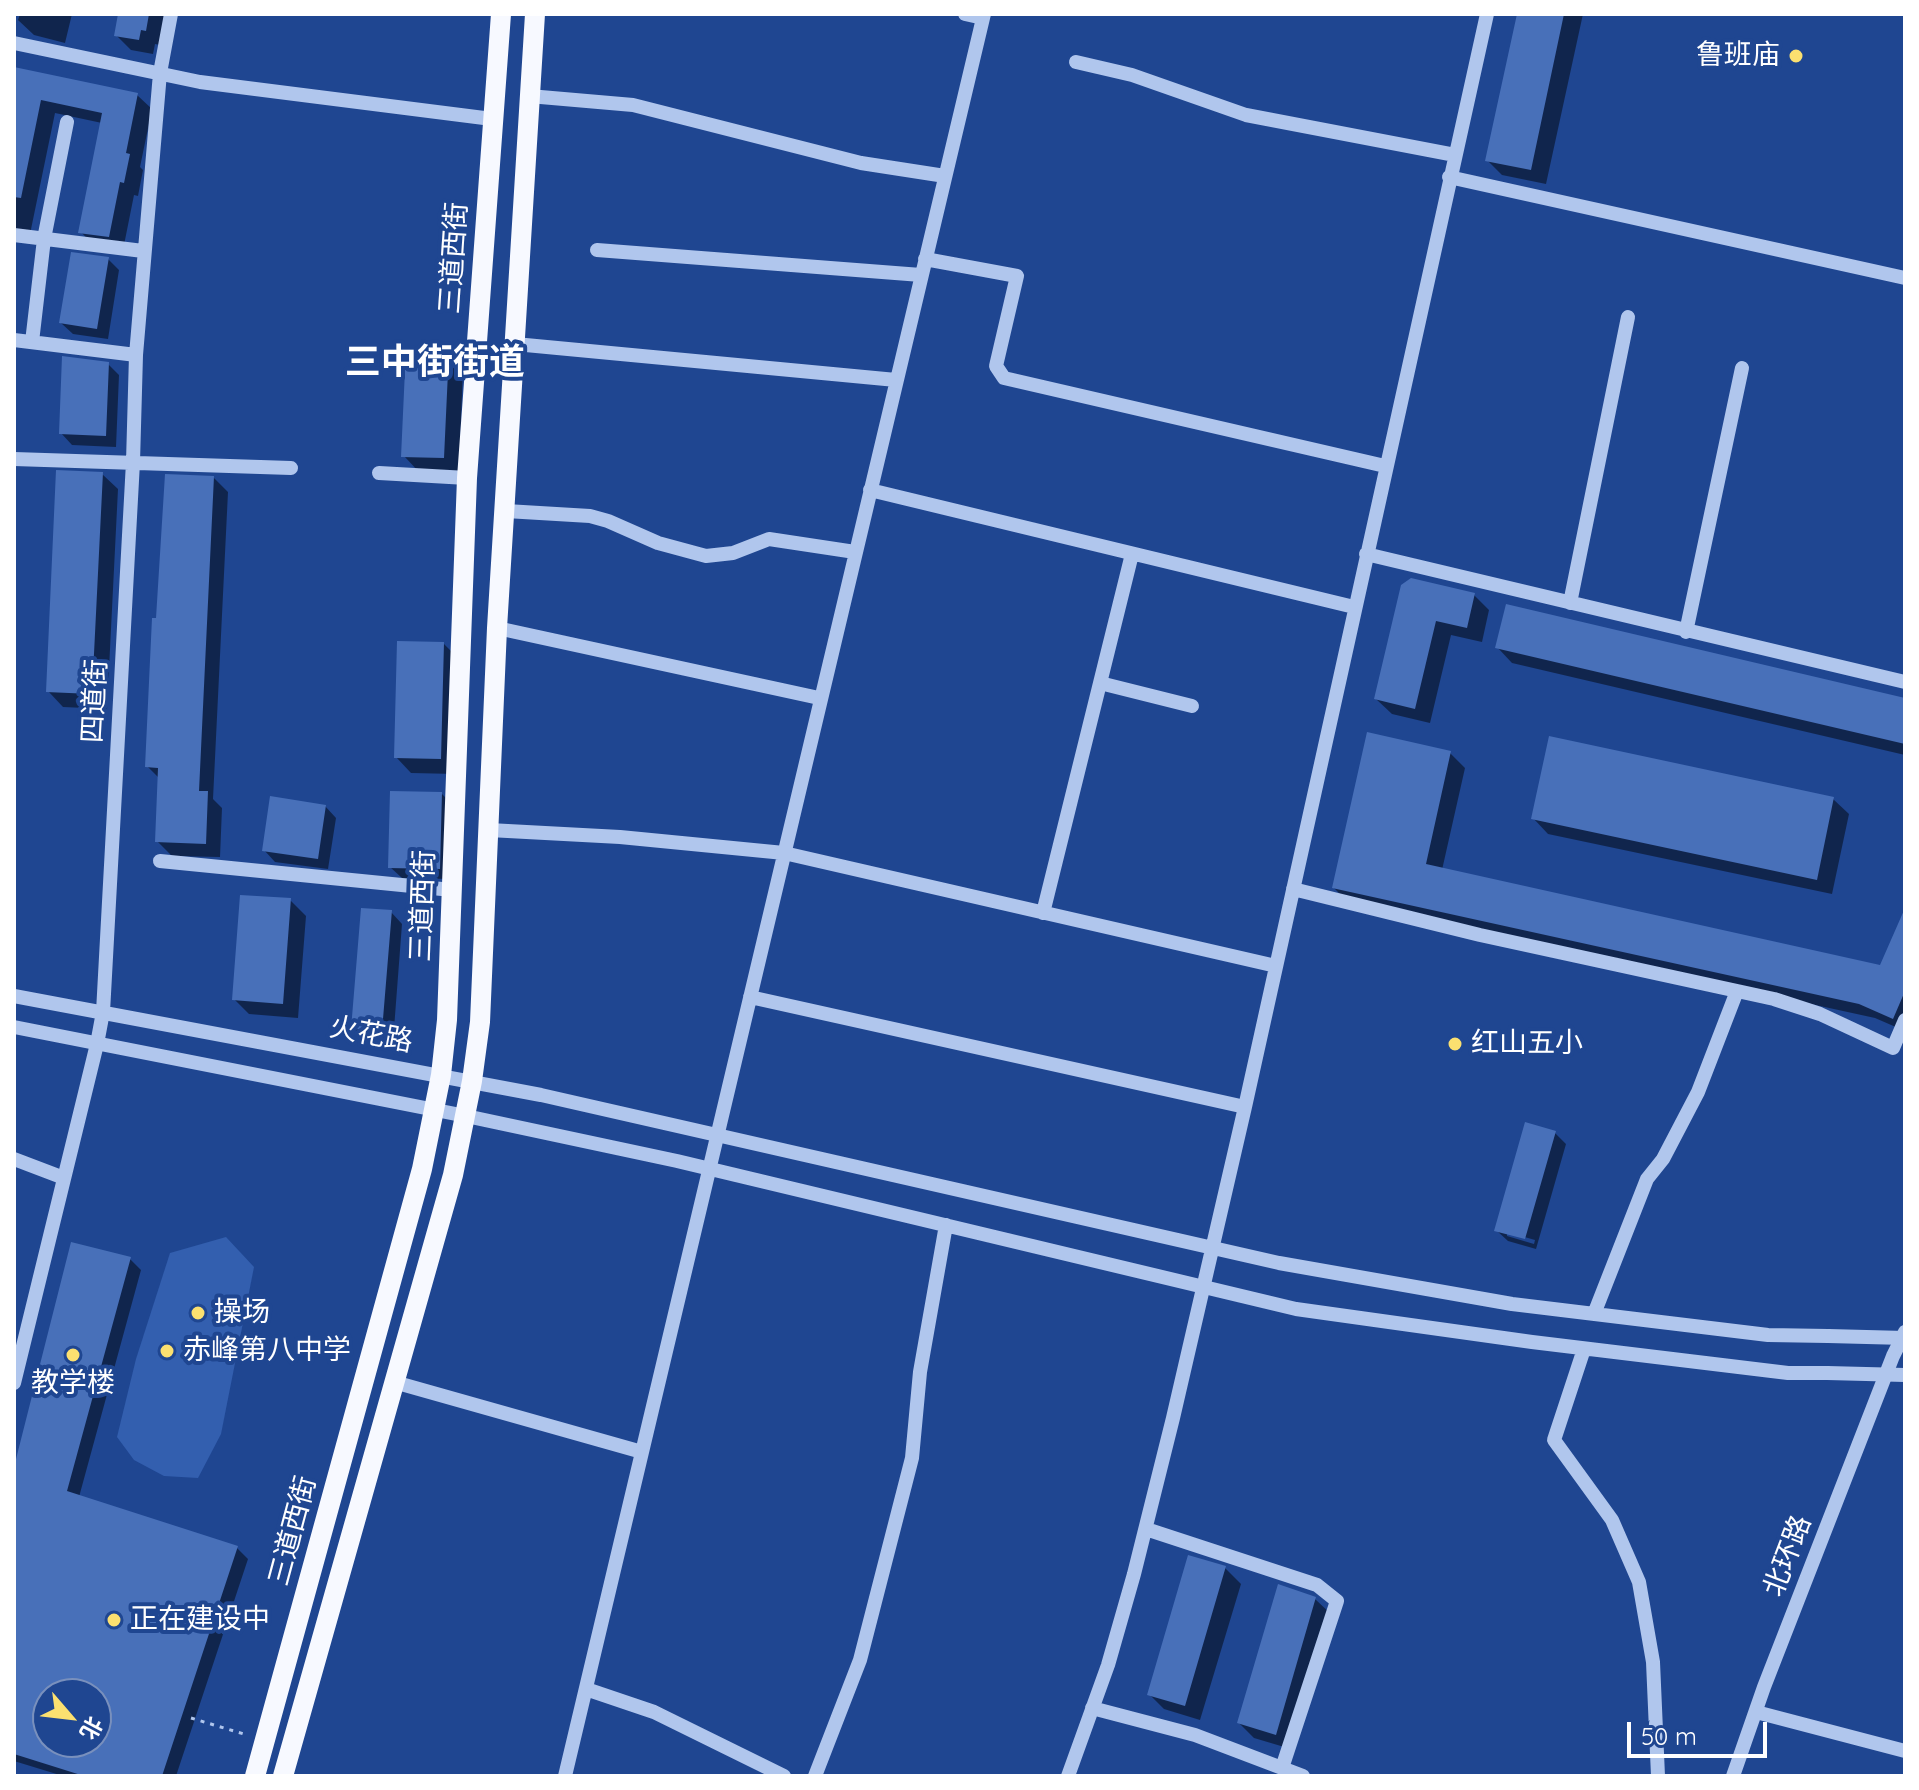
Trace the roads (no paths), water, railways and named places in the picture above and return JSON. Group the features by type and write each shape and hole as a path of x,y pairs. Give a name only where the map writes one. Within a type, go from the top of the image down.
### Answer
{"main road":[{"name":"三道西街","path":"255,1776 422,1169 441,1075 447,1020 467,478 501,14"},
{"path":"283,1776 453,1175 472,1081 480,1022 497,628 535,14"}],"street":[{"name":"四道街","path":"14,1383 103,1012 143,251 160,73 171,14"},
{"path":"565,1776 983,16 965,14"},
{"path":"1068,1776 1108,1665 1146,1529 1213,1248 1455,155 1482,15"},
{"path":"14,43 200,82 492,119"},
{"path":"1076,62 1132,75 1246,115 1455,155"},
{"path":"529,96 633,105 861,163 945,176"},
{"path":"32,342 44,239 67,122"},
{"path":"1449,177 1905,278"},
{"path":"14,235 143,251"},
{"path":"597,250 921,275"},
{"path":"925,259 1017,276 996,366 1004,378 1385,466"},
{"path":"1570,603 1628,317"},
{"path":"14,340 136,355"},
{"path":"515,344 896,380"},
{"path":"1686,632 1742,368"},
{"path":"14,459 291,468"},
{"path":"379,473 467,478"},
{"path":"870,490 1354,607"},
{"path":"506,511 590,516 658,543 706,556 733,553 769,539 855,552"},
{"path":"1043,913 1132,554"},
{"path":"1366,554 1905,682"},
{"path":"497,628 819,698"},
{"path":"1100,683 1192,706"},
{"path":"489,830 620,837 784,853 1276,966"},
{"path":"160,861 452,890"},
{"path":"1293,889 1480,935 1774,999 1820,1014 1893,1048 1905,1020"},
{"path":"1594,1314 1647,1179 1663,1159 1698,1092 1737,991"},
{"name":"火花路","path":"14,996 472,1081 718,1134 1279,1263 1512,1304 1768,1335 1905,1338"},
{"path":"750,997 1245,1107"},
{"path":"14,1027 466,1116 709,1168 1296,1309 1584,1349 1788,1373 1905,1375"},
{"path":"14,1159 64,1178"},
{"path":"815,1776 860,1660 912,1458 920,1372 946,1225"},
{"path":"14,1317 29,1321"},
{"name":"北环路","path":"1733,1776 1893,1356 1905,1332"},
{"path":"1584,1349 1554,1440 1612,1520 1639,1582 1653,1662 1658,1776"},
{"path":"394,1382 642,1452"},
{"path":"1146,1529 1317,1585 1337,1601 1282,1768"},
{"path":"586,1689 654,1712 784,1776"},
{"path":"1092,1708 1195,1735 1303,1776"},
{"path":"1756,1712 1905,1751"}],"place":[{"name":"鲁班庙","path":"1796,56"},
{"name":"红山五小","path":"1455,1044"},
{"name":"操场","path":"198,1313"},
{"name":"赤峰第八中学","path":"167,1351"},
{"name":"教学楼","path":"73,1355"},
{"name":"正在建设中","path":"114,1620"}],"district":[{"name":"三中街街道","path":"435,363"}]}
